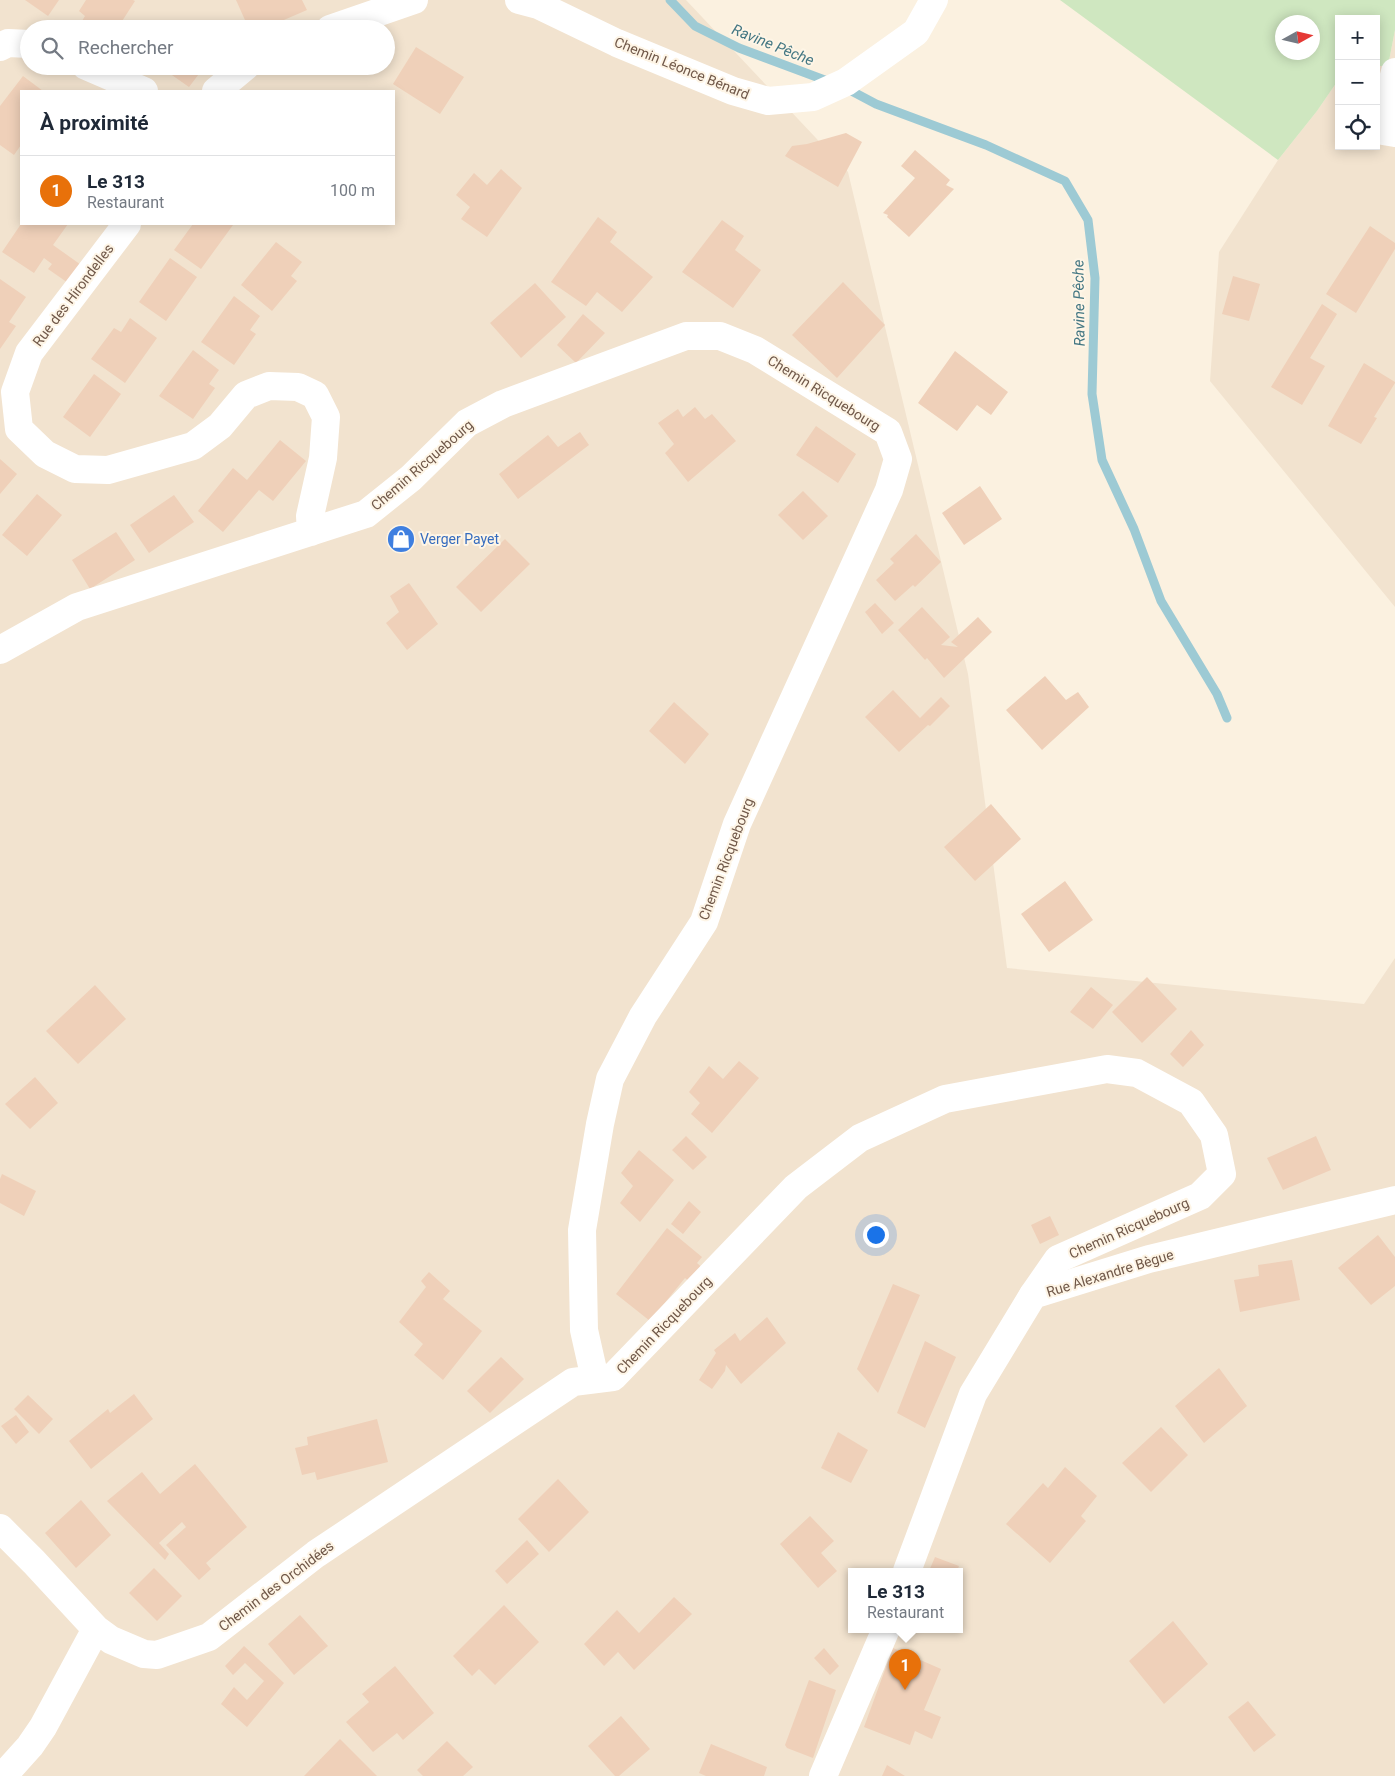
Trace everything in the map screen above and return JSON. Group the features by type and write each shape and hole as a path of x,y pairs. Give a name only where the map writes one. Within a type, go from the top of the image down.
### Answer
{"street":[{"path":"356,20 414,0"},
{"name":"Chemin Léonce Bénard","path":"520,0 538,5 617,43 724,87 768,101 812,97 846,82 916,32 934,0"},
{"path":"0,47 8,43 20,44"},
{"path":"1395,72 1383,131 1395,133"},
{"path":"107,75 142,90"},
{"path":"217,90 235,75"},
{"name":"Rue des Hirondelles","path":"125,225 29,353 15,392 19,428 45,454 75,470 108,470 193,446 220,426 246,395 269,386 298,387 315,395 326,417 323,458 310,516 311,532"},
{"name":"Chemin Ricquebourg","path":"0,650 77,607 366,514 411,478 467,423 496,408 686,336 720,336 755,350 888,432 898,459 889,490 737,824 704,922 643,1016 610,1079 600,1124 582,1230 584,1330 595,1379 613,1377 796,1187 860,1138 945,1099 1107,1069 1137,1073 1191,1102 1214,1134 1222,1174 1200,1196 1058,1259 1034,1295"},
{"name":"Rue Alexandre Bègue","path":"908,1568 973,1394 1034,1295 1149,1259 1395,1200"},
{"name":"Chemin des Orchidées","path":"0,1528 96,1628 111,1640 144,1654 158,1655 209,1637 316,1554 573,1382 595,1379"},
{"path":"2,1776 30,1746 44,1727 96,1628"},
{"path":"823,1776 884,1633"}],"shaded area":[{"path":"0,0 686,0 848,172 968,674 1007,968 1364,1004 1395,958 1395,1776 0,1776"},
{"path":"1395,30 1395,607 1210,381 1219,252 1278,160 1335,85 1335,150 1380,150 1380,66 1388,66"}],"green space":[{"path":"1060,0 1395,0 1395,30 1388,66 1380,66 1380,15 1335,15 1335,85 1278,160"}],"building":[{"path":"25,0 59,0 48,16"},
{"path":"86,0 135,1 123,20 83,20 85,16 79,11"},
{"path":"236,0 302,0 307,10 284,20 245,20"},
{"path":"416,47 464,77 440,114 393,84"},
{"path":"172,75 198,75 189,87"},
{"path":"23,76 42,90 20,90 20,146 14,155 0,145 0,106"},
{"path":"846,133 862,142 838,187 785,156 792,146 807,144"},
{"path":"915,150 950,180 946,185 954,189 909,237 887,217 888,215 883,213 915,178 901,166"},
{"path":"501,169 522,188 487,237 461,219 470,207 456,195 474,173 487,185"},
{"path":"598,217 617,232 610,242 653,277 622,312 597,292 586,306 551,282"},
{"path":"722,220 744,236 735,250 761,270 733,308 682,272"},
{"path":"20,225 67,225 53,245 84,267 71,285 48,269 52,264 44,258 34,273 2,252"},
{"path":"192,225 233,225 201,269 174,250"},
{"path":"1370,226 1395,243 1395,249 1356,313 1326,294"},
{"path":"276,242 302,262 291,276 297,281 272,311 241,285"},
{"path":"170,258 197,277 166,321 139,302"},
{"path":"1233,276 1260,284 1249,321 1222,314"},
{"path":"0,279 26,297 9,322 16,326 0,349"},
{"path":"843,282 885,325 837,378 792,335"},
{"path":"535,283 566,317 521,358 490,323"},
{"path":"234,296 260,316 250,330 256,334 234,365 201,342"},
{"path":"1322,304 1337,314 1310,358 1325,366 1302,405 1271,387"},
{"path":"583,314 605,333 576,363 557,345"},
{"path":"130,318 157,338 125,383 91,359 114,328 121,332"},
{"path":"193,350 219,370 209,384 215,388 193,419 159,396"},
{"path":"955,351 1008,392 991,415 977,405 957,431 918,403"},
{"path":"1364,363 1395,383 1374,417 1377,418 1361,444 1328,426"},
{"path":"94,374 121,394 90,437 63,417"},
{"path":"695,407 705,419 712,414 736,441 688,482 665,453 674,444 658,423 678,409 683,417"},
{"path":"816,426 856,454 838,483 796,455"},
{"path":"580,432 589,445 518,499 499,474 548,435 558,447"},
{"path":"280,440 306,461 273,501 259,490 223,532 198,511 233,468 247,480"},
{"path":"0,459 17,474 0,494"},
{"path":"980,486 1002,519 964,545 942,513"},
{"path":"803,491 828,516 803,540 778,515"},
{"path":"37,494 62,515 27,556 2,535"},
{"path":"174,495 194,522 149,553 130,525"},
{"path":"116,532 135,560 90,589 72,560"},
{"path":"916,534 941,562 915,587 913,585 895,601 876,580 894,563 890,559"},
{"path":"505,539 530,564 481,612 456,587"},
{"path":"409,583 438,624 407,650 386,623 399,612 390,596"},
{"path":"875,603 894,623 882,634 865,612"},
{"path":"922,607 950,637 941,645 958,647 951,642 978,617 992,632 944,678 927,658 925,660 898,630"},
{"path":"1045,676 1066,700 1078,692 1089,707 1042,750 1006,710"},
{"path":"893,690 920,718 941,697 950,706 899,752 865,717"},
{"path":"674,702 709,734 685,764 649,731"},
{"path":"991,804 1021,839 975,881 944,847"},
{"path":"1065,881 1093,920 1049,952 1021,914"},
{"path":"1147,977 1177,1009 1142,1043 1112,1012"},
{"path":"95,985 126,1019 78,1064 46,1031"},
{"path":"1091,987 1113,1005 1093,1029 1070,1012"},
{"path":"1191,1030 1204,1045 1183,1067 1170,1054"},
{"path":"739,1061 759,1078 712,1133 691,1114 700,1103 689,1092 709,1066 723,1079"},
{"path":"35,1077 58,1103 30,1129 5,1104"},
{"path":"686,1136 707,1157 693,1170 672,1150"},
{"path":"1316,1136 1331,1170 1283,1190 1267,1158"},
{"path":"639,1150 674,1180 640,1222 620,1203 633,1186 621,1173"},
{"path":"2,1174 36,1191 24,1216 0,1203 0,1179"},
{"path":"689,1201 701,1212 683,1234 671,1224"},
{"path":"1050,1216 1059,1235 1040,1244 1031,1225"},
{"path":"667,1228 702,1257 697,1263 708,1273 696,1287 685,1278 650,1321 616,1294"},
{"path":"1378,1235 1395,1257 1395,1286 1371,1305 1338,1268"},
{"path":"1292,1260 1300,1300 1240,1312 1234,1280 1259,1276 1258,1265"},
{"path":"429,1272 450,1291 443,1299 482,1331 443,1380 414,1355 423,1344 399,1322 426,1287 421,1281"},
{"path":"893,1284 920,1295 878,1393 857,1369"},
{"path":"767,1317 786,1343 741,1384 726,1365 725,1371 712,1389 699,1380 716,1353 714,1350 735,1333 740,1341"},
{"path":"925,1341 956,1357 925,1428 897,1413"},
{"path":"501,1357 524,1379 490,1413 467,1391"},
{"path":"1219,1368 1247,1406 1204,1443 1175,1406"},
{"path":"134,1394 153,1419 91,1469 69,1441 108,1409 110,1413"},
{"path":"28,1395 53,1419 39,1434 14,1409"},
{"path":"16,1415 29,1432 16,1444 1,1426"},
{"path":"377,1419 388,1462 317,1480 315,1472 302,1475 295,1448 308,1445 307,1437"},
{"path":"1161,1427 1188,1455 1151,1492 1122,1463"},
{"path":"838,1432 868,1450 851,1483 821,1468"},
{"path":"195,1464 247,1527 206,1563 211,1569 199,1580 166,1545 186,1527 182,1522 159,1543 169,1554 165,1560 107,1501 142,1472 160,1494"},
{"path":"1065,1467 1097,1496 1081,1516 1086,1521 1050,1563 1006,1524 1043,1483 1048,1488"},
{"path":"558,1479 589,1512 549,1552 518,1519"},
{"path":"81,1500 111,1535 76,1568 45,1533"},
{"path":"810,1516 834,1541 821,1553 837,1571 818,1588 780,1544"},
{"path":"527,1540 539,1554 507,1584 495,1571"},
{"path":"935,1557 959,1566 958,1568 930,1568"},
{"path":"154,1568 182,1596 157,1621 129,1593"},
{"path":"674,1597 692,1614 634,1670 618,1652 604,1666 584,1644 617,1610 639,1633"},
{"path":"504,1605 539,1642 495,1685 479,1669 472,1676 453,1656"},
{"path":"300,1615 328,1646 294,1675 268,1644"},
{"path":"1173,1621 1208,1664 1164,1704 1129,1661"},
{"path":"244,1646 284,1683 247,1727 221,1704 234,1687 247,1700 264,1681 245,1663 233,1675 225,1666"},
{"path":"824,1648 839,1666 830,1675 814,1658"},
{"path":"893,1648 941,1669 924,1710 941,1717 932,1739 915,1731 910,1745 864,1727"},
{"path":"395,1666 434,1713 403,1740 397,1733 373,1752 346,1722 369,1702 362,1694"},
{"path":"809,1680 836,1690 813,1758 787,1748 785,1745"},
{"path":"1248,1701 1276,1735 1254,1752 1228,1717"},
{"path":"621,1716 650,1749 619,1776 615,1776 588,1746"},
{"path":"340,1739 377,1776 304,1776"},
{"path":"447,1741 473,1767 463,1776 423,1776 417,1770"},
{"path":"711,1744 767,1767 764,1776 706,1776 699,1773"},
{"path":"887,1765 905,1776 882,1776"}],"waterway":[{"name":"Ravine Pêche","path":"670,0 695,26 739,48 830,82"},
{"name":"Ravine Pêche","path":"844,87 876,104 986,145 1065,181 1088,220 1095,278 1092,394 1102,460 1134,529 1161,601 1217,694 1227,718"}],"place":[{"name":"Verger Payet","path":"401,539"},
{"name":"Le 313","path":"905,1690"}]}
